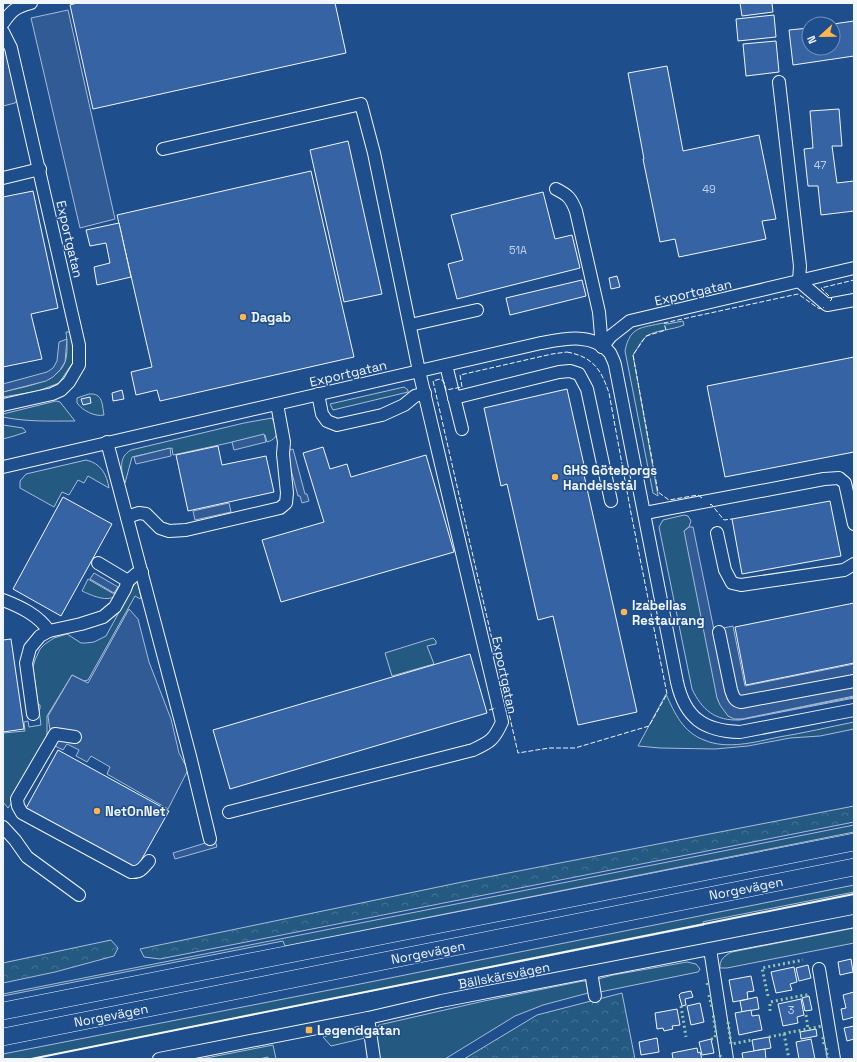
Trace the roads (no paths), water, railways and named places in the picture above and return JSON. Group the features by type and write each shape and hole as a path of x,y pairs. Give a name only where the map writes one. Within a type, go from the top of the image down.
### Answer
{"highway":[{"name":"Norgevägen","path":"3,1011 854,842"},
{"name":"Norgevägen","path":"3,1037 854,867"}],"street":[{"path":"3,23 10,12 20,6 31,3"},
{"name":"Exportgatan","path":"3,32 11,48 40,169 79,345 78,365 69,382 60,390 52,394 3,405"},
{"path":"779,82 800,266 799,281 826,305 854,300"},
{"name":"Exportgatan","path":"163,149 361,104 374,153 419,371 502,722 496,734 487,744 473,750 229,812"},
{"path":"3,178 40,169"},
{"path":"556,189 566,193 572,200 576,211 598,312 602,347"},
{"name":"Exportgatan","path":"602,347 611,336 630,322 854,268"},
{"path":"410,325 478,310"},
{"name":"Exportgatan","path":"3,466 541,343 571,338 583,339 593,342 610,353 615,365 680,696 683,702 692,714 705,725 725,732 740,732 854,710"},
{"path":"446,365 462,429"},
{"path":"454,398 559,372 570,371 579,374 587,389 611,501"},
{"path":"318,394 322,414 327,421 337,425 382,415 404,405 415,396 425,392"},
{"path":"127,517 139,513 146,514 160,528 169,531 186,530 280,508 286,503 287,493 283,454 284,442 277,404"},
{"path":"107,442 142,572 210,839"},
{"path":"645,513 824,478 839,478 845,484 854,524"},
{"path":"717,533 725,570 732,583 736,584 741,585 844,570 854,564"},
{"path":"98,563 128,581"},
{"path":"33,714 26,663 30,648 40,636 49,631 81,624 103,617 115,607 128,581 136,574 142,572"},
{"path":"3,600 23,608 43,622 49,631"},
{"path":"719,632 731,690 734,699 737,702 854,680"},
{"path":"75,737 54,734 17,799 20,810 22,813 131,872 141,870 149,861"},
{"path":"3,827 15,840 27,857 79,896"},
{"name":"Bällskärsvägen","path":"159,1059 368,1018 441,1001 854,921"},
{"path":"710,949 727,1059"},
{"path":"819,969 834,1059"},
{"path":"591,972 595,996"},
{"path":"368,1018 374,1059"}],"place":[{"name":"Dagab","path":"243,317"},
{"name":"GHS Göteborgs Handelsstål","path":"555,477"},
{"name":"Izabellas Restaurang","path":"624,612"},
{"name":"NetOnNet","path":"97,811"},
{"name":"Legendgatan","path":"309,1030"}]}
